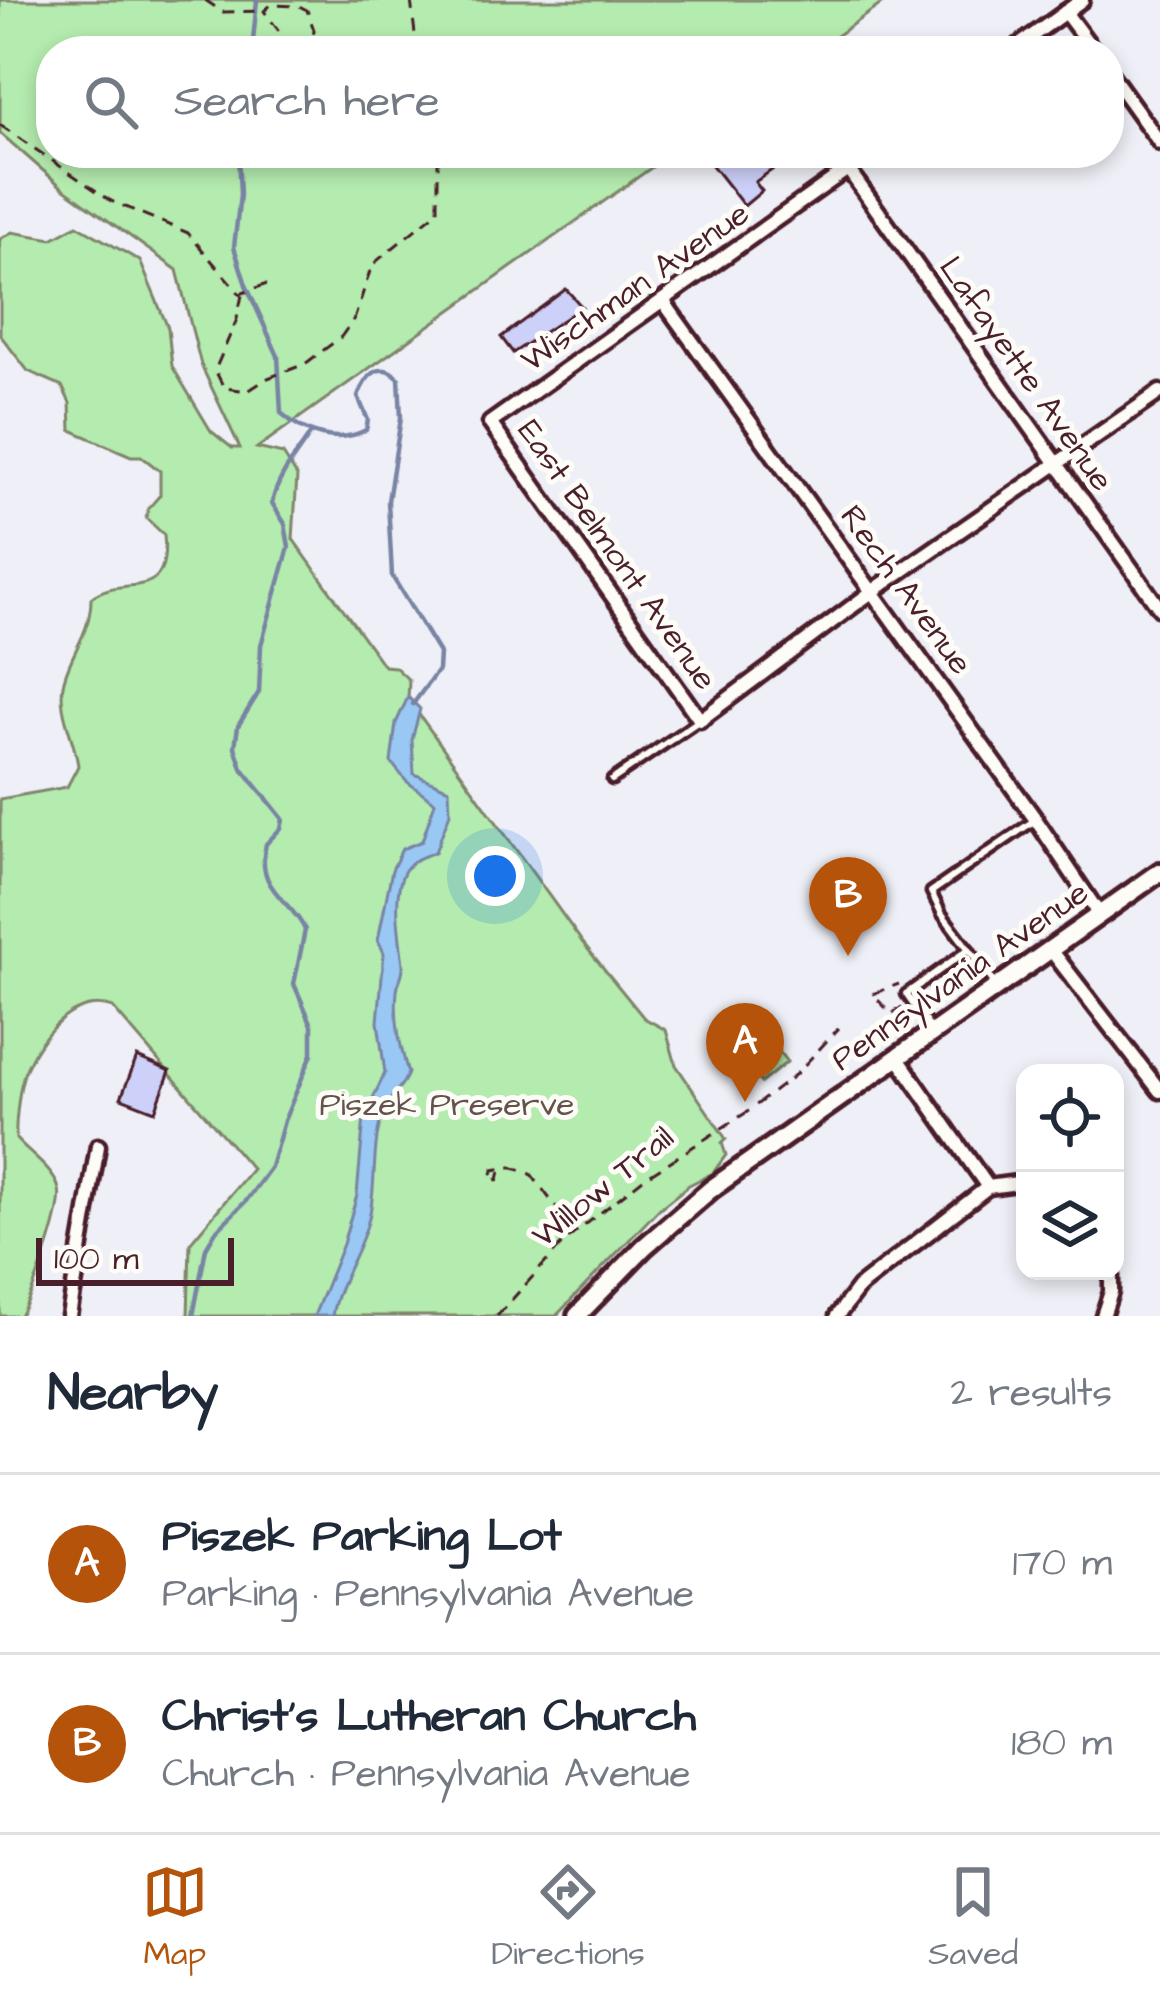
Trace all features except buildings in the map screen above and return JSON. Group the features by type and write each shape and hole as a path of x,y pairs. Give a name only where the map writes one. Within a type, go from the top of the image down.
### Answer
{"main road":[{"name":"Pennsylvania Avenue","path":"582,1314 694,1202 1160,872"}],"street":[{"path":"1032,36 1082,0"},
{"path":"1065,12 1083,36"},
{"path":"1124,93 1160,143"},
{"name":"Wischman Avenue","path":"490,422 848,169"},
{"name":"Lafayette Avenue","path":"848,169 1160,609"},
{"name":"Rech Avenue","path":"663,301 1100,915"},
{"path":"700,720 873,591 1160,392"},
{"name":"East Belmont Avenue","path":"490,422 700,720"},
{"path":"1051,950 1160,1091"},
{"path":"896,1058 988,1187"},
{"path":"69,1316 98,1146"},
{"path":"837,1316 859,1286 988,1187 1016,1183"},
{"path":"1103,1316 1111,1280"}],"lane":[{"path":"612,780 700,720"},
{"path":"998,986 931,892 1036,820"},
{"path":"933,1032 906,994 969,949"}],"path":[{"path":"205,0 236,14 264,11 271,4 299,6 307,10 313,36"},
{"path":"228,0 228,13"},
{"path":"411,0 415,36"},
{"path":"264,11 280,36"},
{"path":"0,125 36,150"},
{"path":"63,168 111,201 188,233 244,295"},
{"path":"266,284 244,295 217,359 216,378 224,388 257,387 293,370 341,337 355,317 372,265 438,212 438,168"},
{"path":"873,994 901,986 880,1002 892,1014 910,1000"},
{"name":"Willow Trail","path":"497,1316 556,1250 643,1179 750,1110 796,1074 838,1028"},
{"path":"500,1171 511,1167 531,1174 576,1234"}],"green space":[{"path":"0,0 887,0 836,36 36,36 36,164 0,133"},
{"name":"Piszek Preserve","path":"40,168 651,168 257,448 283,454 297,476 293,539 384,666 395,667 409,680 408,699 583,943 644,1018 666,1030 676,1065 726,1139 722,1143 726,1155 713,1173 660,1208 556,1316 188,1316 190,1243 252,1169 113,1008 98,1005 84,1007 58,1023 24,1074 16,1139 52,1175 59,1200 46,1253 20,1316 0,1316 0,799 67,787 78,766 62,691 88,621 91,598 152,580 164,558 164,535 146,518 160,495 160,471 141,456 71,430 70,403 62,386 28,371 0,335 0,239 12,232 52,239 77,225 140,261 168,328 172,366 211,431 232,448 240,448 201,365 177,270"},
{"path":"760,1027 787,1062 761,1083 734,1047"}],"water":[{"path":"408,697 420,709 412,740 414,774 449,789 450,813 435,852 411,864 400,882 403,968 396,1012 408,1073 385,1107 379,1126 369,1218 361,1243 332,1316 314,1316 357,1195 364,1117 385,1073 378,1022 384,953 378,940 392,870 402,849 422,841 435,802 406,781 391,762 396,723"}],"waterway":[{"path":"253,36 257,0"},
{"path":"239,168 234,247 278,356 281,413 322,435 355,434 366,430 368,420 358,397 365,382 380,370 399,378 401,418 388,501 392,576 439,653 438,670 413,704"},
{"path":"193,1316 206,1248 271,1167 312,1054 312,1025 294,984 305,930 265,873 266,844 283,819 242,768 235,747 238,726 259,692 261,645 289,547 285,524 272,503 283,475 311,433"}],"place":[{"name":"Christ's Lutheran Church","path":"848,956"},
{"name":"Piszek Parking Lot","path":"745,1102"}]}
